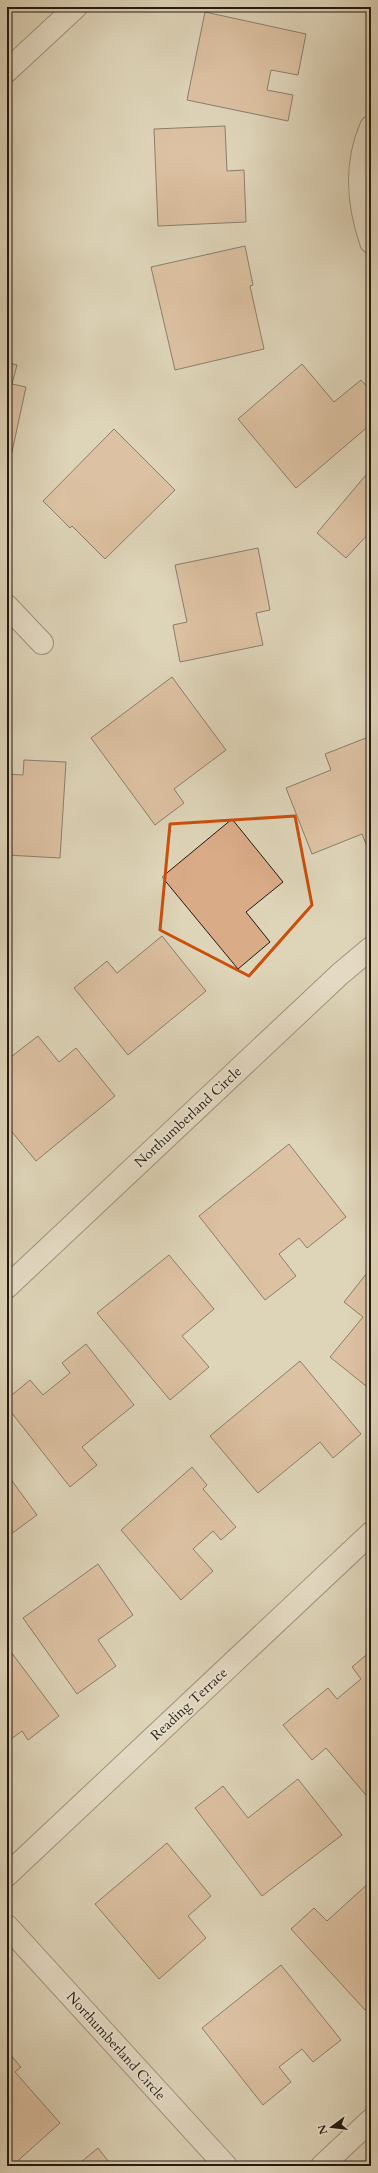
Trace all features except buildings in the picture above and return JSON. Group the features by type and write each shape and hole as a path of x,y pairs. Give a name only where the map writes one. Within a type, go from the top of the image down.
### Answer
{"street":[{"path":"7,71 76,7"},
{"path":"371,127 367,137 360,171 360,197 364,222 371,242"},
{"path":"7,606 42,643"},
{"name":"Northumberland Circle","path":"9,1282 340,974 371,948"},
{"name":"Reading Terrace","path":"7,1875 371,1533"},
{"name":"Northumberland Circle","path":"7,1926 226,2166"},
{"path":"322,2166 371,2120"}],"highlighted area":[{"path":"295,816 312,905 249,976 160,930 170,824"}]}
